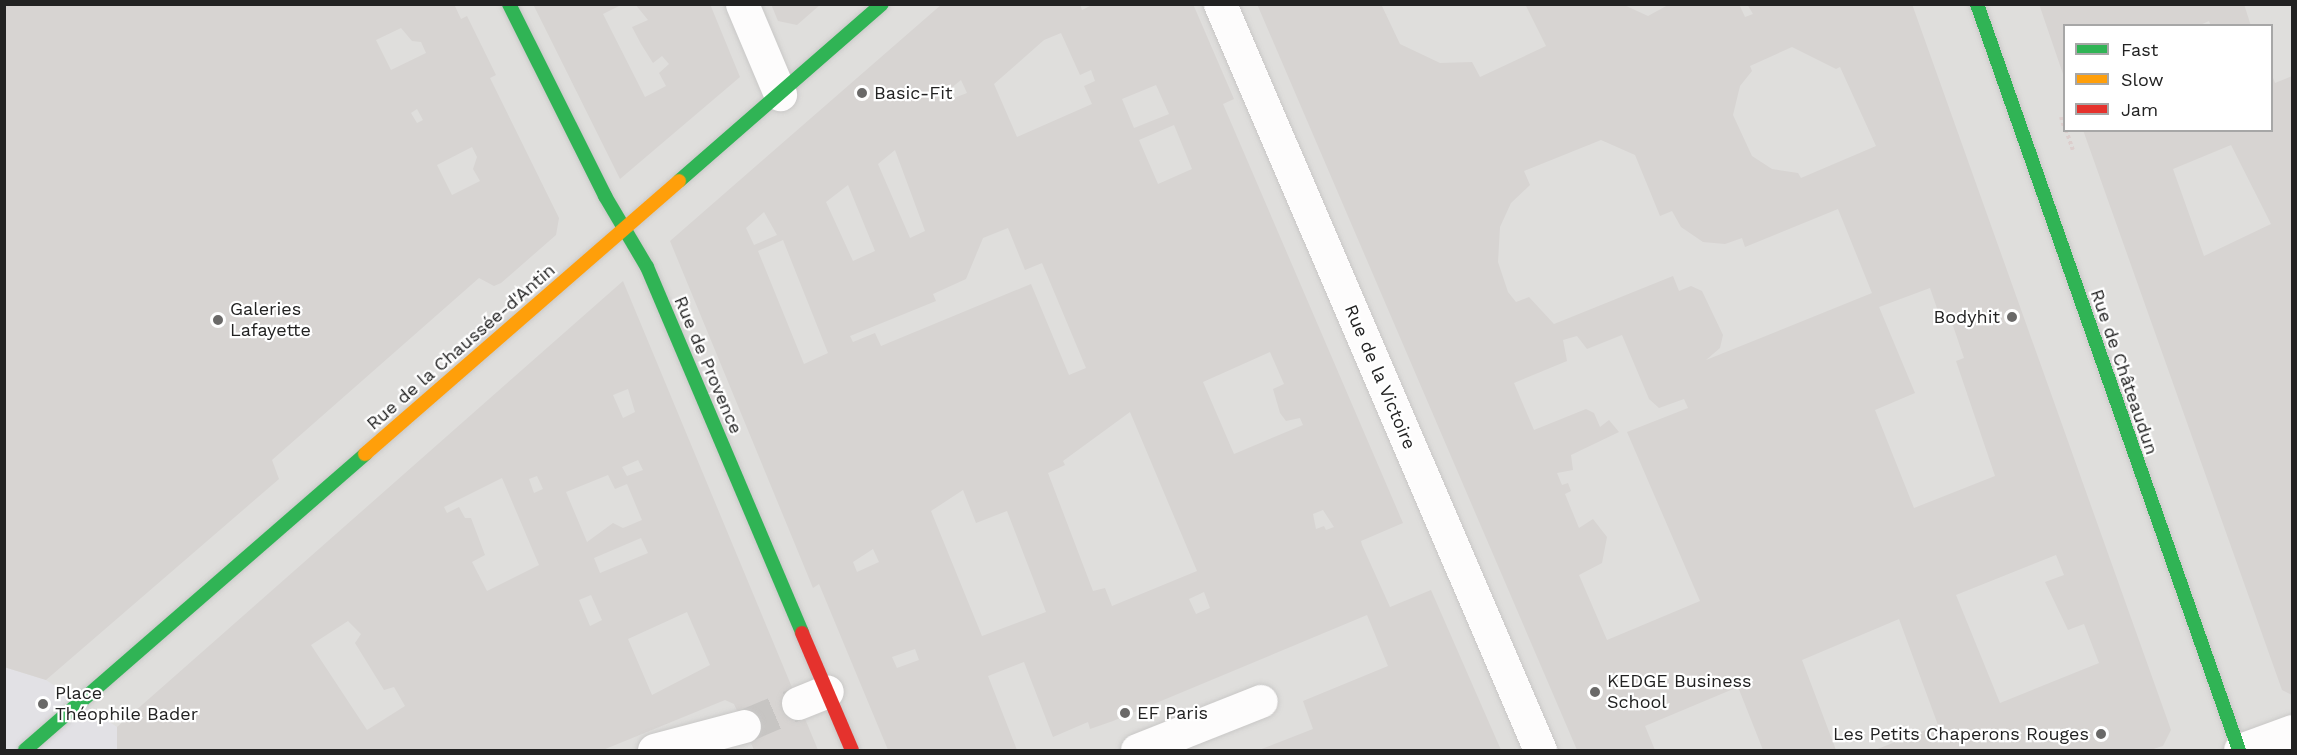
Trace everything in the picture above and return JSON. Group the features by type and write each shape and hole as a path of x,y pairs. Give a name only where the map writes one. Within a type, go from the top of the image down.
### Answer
{"main road":[{"name":"Rue de Provence","path":"509,4 624,229 647,267 813,697 852,750"},
{"name":"Rue de la Chaussée-d'Antin","path":"25,750 62,715 882,4"},
{"name":"Rue de Châteaudun","path":"1977,4 2239,750"}],"street":[{"path":"742,4 780,94"},
{"name":"Rue de la Victoire","path":"1221,4 1540,750"},
{"path":"1137,750 1261,701"},
{"path":"654,750 744,726"},
{"path":"2239,750 2292,731"}],"path":[{"path":"2061,117 2063,123"},
{"path":"2066,132 2073,150"}],"shaded area":[{"path":"5,5 2292,5 2292,750 5,750"},
{"name":"Place Théophile Bader","path":"4,667 46,680 117,727 117,750 5,750"}],"building":[{"name":"Galeries Lafayette","path":"4,4 454,4 461,19 467,16 496,75 490,78 559,218 556,235 501,283 494,286 479,278 272,460 279,479 46,680 4,667","holes":["401,28 412,41 421,42 426,53 391,70 376,40","417,109 423,120 417,123 411,113","472,147 477,157 473,169 480,181 452,195 437,165"]},
{"path":"533,4 623,4 603,14 645,97 666,86 659,73 669,64 662,56 653,63 641,44 632,27 648,20 635,4 710,4 740,77 620,179"},
{"path":"771,4 821,4 797,25 778,21"},
{"path":"942,4 1080,4 1082,10 1094,4 1193,4 1234,99 1223,104 1403,523 1361,541 1362,545 1390,607 1431,590 1501,750 1259,750 1313,729 1303,701 1388,666 1367,615 1113,721 1090,729 1088,722 1053,737 1024,662 988,676 1017,750 888,750 819,584 813,588 670,241","holes":["1061,33 1080,75 1091,70 1095,81 1084,86 1092,104 1017,137 994,84 1044,40","961,80 967,93 954,98 950,89","1156,85 1169,114 1134,128 1122,99","1174,125 1192,169 1158,184 1139,140","895,150 925,231 910,238 878,164","848,185 875,251 853,261 826,202","764,212 777,235 754,245 746,228","1008,228 1025,270 1042,263 1086,368 1069,375 1031,284 881,346 875,333 853,342 850,336 936,301 933,294 966,279 983,238","783,240 828,353 804,364 758,251","1270,352 1284,384 1273,389 1280,413 1286,421 1300,418 1303,425 1234,454 1203,382","1130,412 1197,571 1112,606 1105,588 1093,591 1048,473 1065,465 1063,461","963,490 976,523 1007,511 1046,612 982,636 931,511","1323,510 1334,527 1326,530 1324,526 1316,529 1313,514","873,549 879,562 857,572 853,562","1204,592 1210,608 1196,614 1189,599","915,649 919,660 897,668 892,657"]},
{"path":"1257,4 1381,4 1400,44 1440,63 1472,62 1480,77 1546,46 1525,4 1622,4 1648,16 1670,4 1739,4 1745,17 1753,14 1747,4 1912,4 2171,730 2163,746 2150,750 1875,750 1938,725 1899,619 1802,660 1836,750 1763,750 1738,687 1645,726 1655,750 1577,750","holes":["1792,47 1836,69 1840,67 1876,146 1801,178 1798,173 1772,169 1752,156 1733,115 1740,86 1752,71 1750,66","1601,140 1635,155 1660,216 1672,211 1681,227 1703,242 1725,244 1742,238 1745,247 1838,209 1872,293 1706,360 1720,348 1723,335 1702,291 1691,286 1679,291 1673,276 1554,324 1529,297 1516,302 1508,292 1498,262 1500,227 1511,203 1530,185 1524,171","1930,288 1941,320 1950,317 1964,358 1956,361 1995,476 1914,508 1875,410 1915,393 1879,307","1622,335 1649,399 1659,408 1684,399 1688,408 1627,432 1700,601 1607,640 1579,575 1602,563 1607,537 1593,519 1579,528 1565,494 1571,491 1568,483 1562,485 1557,473 1573,470 1571,455 1619,432 1609,420 1600,427 1594,413 1586,409 1534,430 1514,383 1567,361 1563,340 1577,336 1587,349","2056,555 2064,575 2045,582 2068,630 2084,624 2099,663 2000,703 1956,595"]},
{"path":"2039,4 2244,4 2250,24 2210,24 2209,21 2202,24 2063,24 2063,74"},
{"path":"2292,76 2292,695 2282,690 2084,132 2273,132 2273,78 2275,83","holes":["2231,145 2271,224 2204,256 2173,169"]},
{"path":"623,281 818,750 754,750 734,704 725,700 603,750 117,750 117,727","holes":["628,389 635,412 623,418 613,395","638,460 643,470 627,476 622,467","608,475 615,489 627,484 642,520 623,528 613,523 587,542 566,492","537,476 543,489 534,493 529,479","502,478 539,565 487,591 472,562 485,555 471,518 465,518 459,507 447,513 444,507","641,538 648,553 600,573 594,558","591,595 602,620 590,626 579,600","687,612 710,665 652,695 628,639","348,621 361,634 355,643 384,690 394,687 405,706 367,730 311,645"]}],"tunnel":[{"path":"744,726 798,703"}],"traffic: fast":[{"path":"509,4 605,196 647,267 802,633"},
{"path":"679,181 882,4"},
{"path":"1977,4 2239,750"},
{"path":"25,750 365,454"}],"traffic: slow":[{"path":"365,454 679,181"}],"traffic: jam":[{"path":"802,633 852,750"}],"place":[{"name":"Basic-Fit","path":"862,93"},
{"name":"Bodyhit","path":"2012,317"},
{"name":"Galeries Lafayette","path":"218,320"},
{"name":"KEDGE Business School","path":"1595,692"},
{"name":"Place Théophile Bader","path":"43,704"},
{"name":"EF Paris","path":"1125,713"},
{"name":"Les Petits Chaperons Rouges","path":"2101,734"}]}
